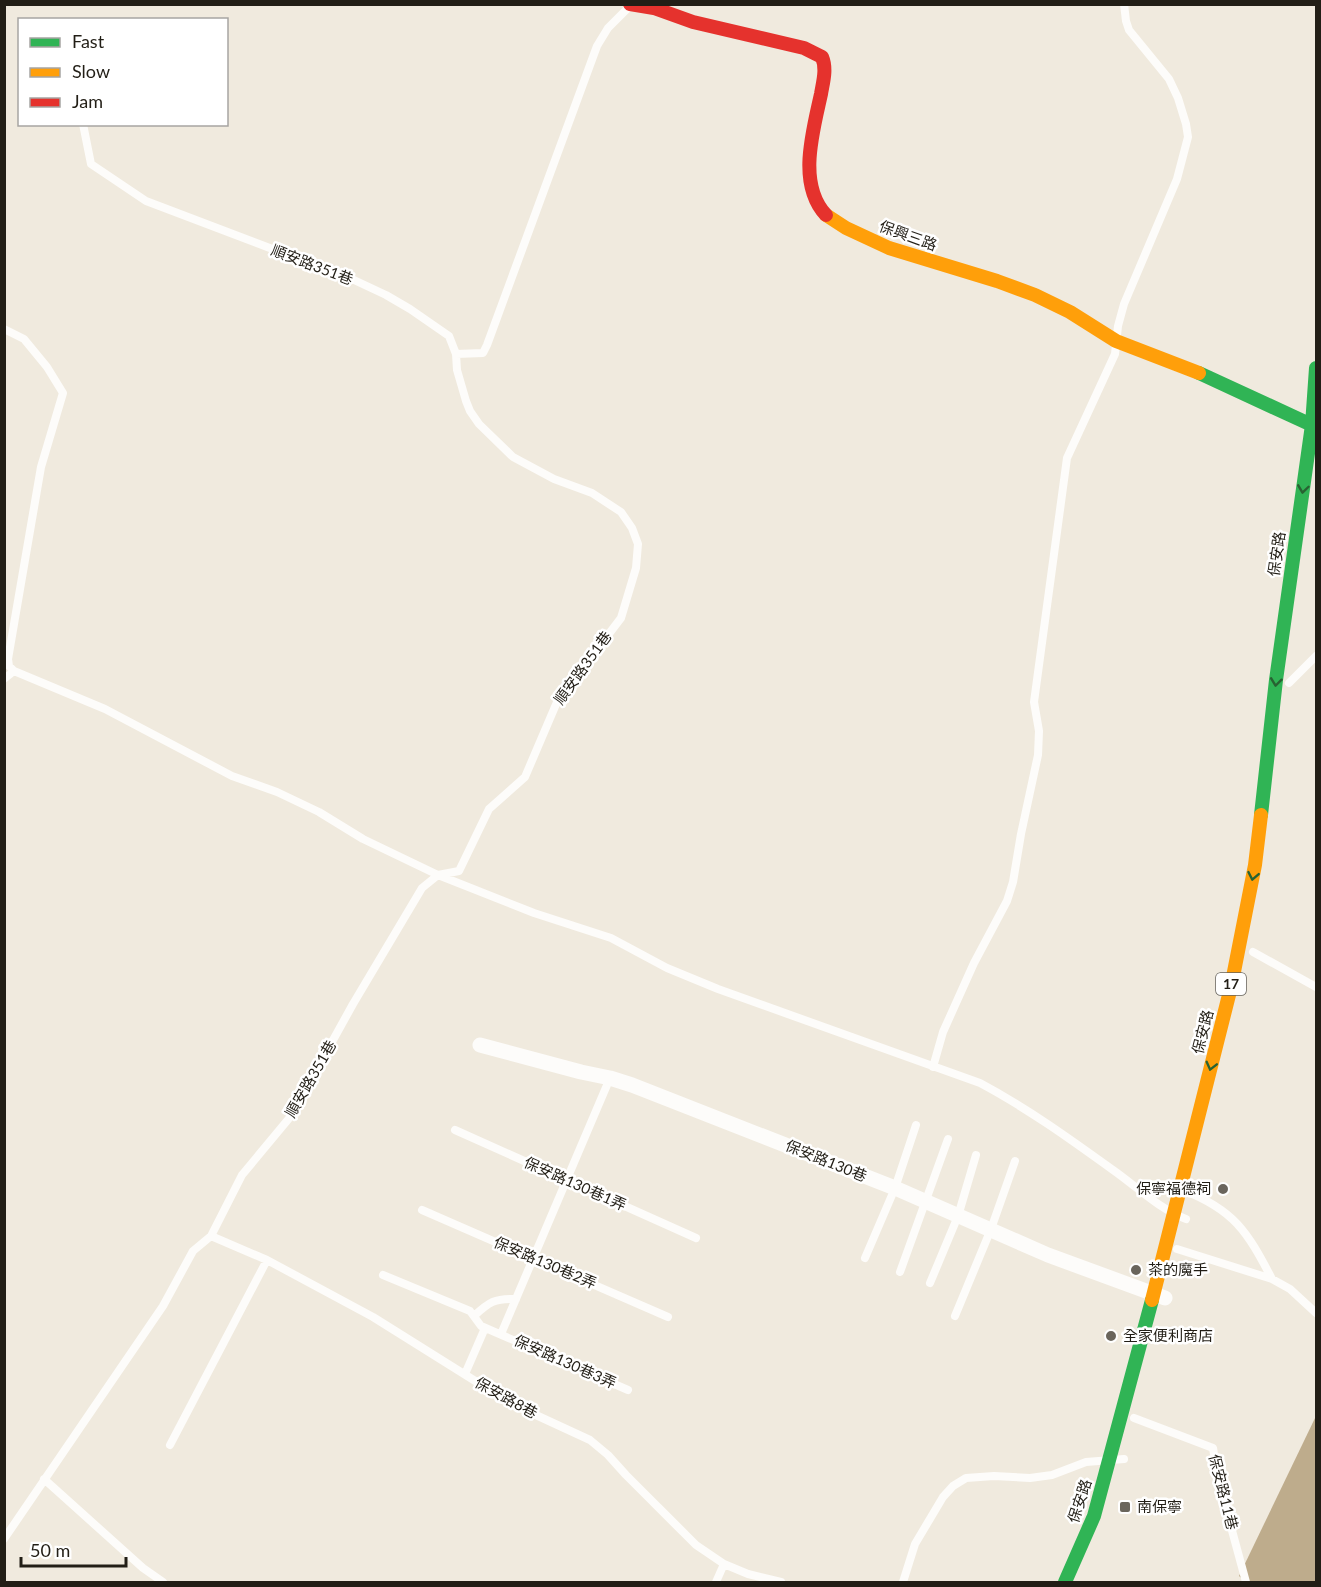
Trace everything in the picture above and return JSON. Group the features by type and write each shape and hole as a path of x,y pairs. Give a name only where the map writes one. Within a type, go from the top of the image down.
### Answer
{"main road":[{"name":"保興三路","path":"631,5 655,6 693,22 804,48 815,51 822,57 825,64 824,76 811,150 810,187 817,206 842,226 877,243 932,264 994,280 1056,306 1084,320 1116,341 1190,368 1314,426"},
{"name":"保安路","path":"1065,1582 1094,1516 1159,1296 1187,1191 1231,987 1255,865 1276,680 1314,426 1317,368"},
{"path":"1261,906 1269,860 1293,660"},
{"name":"保安路","path":"1187,1191 1199,1171"},
{"name":"保安路","path":"1125,1454 1159,1296 1177,1249 1179,1217"},
{"name":"保安路","path":"1104,1527 1111,1504"}],"street":[{"name":"保安路130巷","path":"480,1045 610,1078 684,1105 895,1188 1048,1255 1159,1296"}],"lane":[{"path":"933,1067 943,1032 974,963 1007,901 1013,882 1020,834 1038,755 1039,731 1034,702 1064,472 1073,443 1115,354 1124,304 1177,179 1188,137 1178,98 1169,80 1130,30 1126,21 1124,4"},
{"path":"456,354 483,353 597,46 608,28 631,5"},
{"name":"順安路351巷","path":"4,1539 163,1306 193,1251 211,1236 242,1175 291,1116 353,1004 422,888 438,875 459,871 489,809 525,777 557,702 621,618 638,554 638,544 632,528 621,512 592,493 554,479 513,457 479,424 470,411 459,381 456,354 449,336 410,309 354,280 146,201 91,164 83,126"},
{"path":"4,329 24,339 47,367 63,393 37,487 8,659 9,666 14,671 105,709 232,776 277,792 319,812 363,839 438,875 534,913 611,938 667,968 718,988 980,1083 1017,1103 1179,1217"},
{"path":"1290,683 1317,656"},
{"path":"4,679 14,671"},
{"path":"1253,952 1317,987"},
{"path":"501,1334 610,1078"},
{"path":"865,1258 895,1188 916,1125"},
{"name":"保安路130巷1弄","path":"455,1130 696,1238"},
{"path":"900,1272 948,1139"},
{"path":"930,1283 958,1216 976,1155"},
{"path":"955,1316 991,1229 1015,1161"},
{"path":"1187,1191 1219,1206 1239,1223 1272,1279"},
{"name":"保安路130巷2弄","path":"422,1210 668,1317"},
{"name":"保安路8巷","path":"211,1236 267,1260 373,1317 512,1404 590,1440 608,1455 696,1545 724,1564 748,1574 781,1582"},
{"path":"1177,1249 1272,1279 1290,1290 1317,1313"},
{"path":"170,1445 267,1260"},
{"path":"383,1275 470,1311 477,1323 485,1328 465,1374"},
{"path":"474,1316 490,1302 516,1299"},
{"name":"保安路130巷3弄","path":"485,1328 628,1390"},
{"name":"保安路11巷","path":"1134,1418 1213,1448 1218,1479 1246,1582"},
{"path":"903,1582 915,1544 943,1497 953,1486 966,1478 994,1476 1030,1478 1052,1475 1086,1462 1110,1459 1125,1454"},
{"path":"44,1479 143,1568 162,1582"},
{"path":"716,1582 724,1564"}],"shaded area":[{"path":"1316,1416 1316,1582 1246,1582 1239,1576"}],"traffic: fast":[{"path":"1261,815 1276,680 1312,425 1316,368"},
{"path":"1199,373 1316,427"},
{"path":"1065,1582 1094,1516 1152,1300"}],"traffic: slow":[{"path":"826,215 846,228 889,248 1035,295 1070,312 1116,341 1199,373"},
{"path":"1152,1300 1231,987 1255,865 1261,815"}],"traffic: jam":[{"path":"630,4 654,8 693,22 804,48 822,57 824,76 811,140 810,173 817,202 826,215"}],"place":[{"name":"保寧福德祠","path":"1223,1189"},
{"name":"茶的魔手","path":"1136,1270"},
{"name":"全家便利商店","path":"1111,1336"},
{"name":"南保寧","path":"1125,1507"}]}
